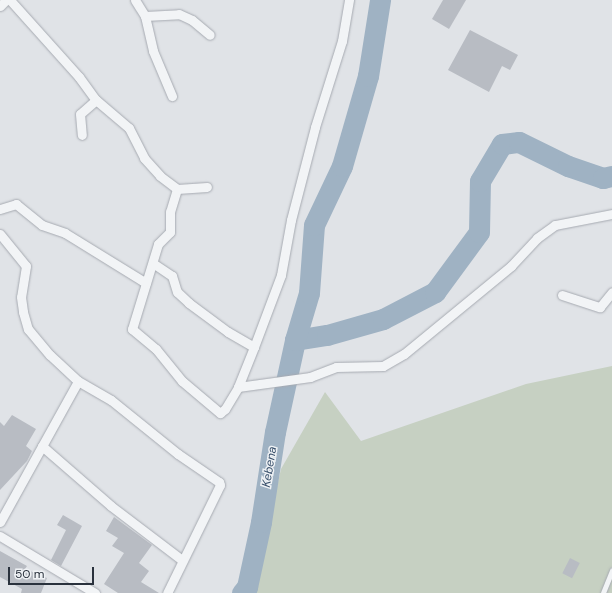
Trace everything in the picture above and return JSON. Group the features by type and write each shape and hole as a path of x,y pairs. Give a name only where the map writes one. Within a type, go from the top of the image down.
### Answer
{"street":[{"path":"0,6 6,0"},
{"path":"10,0 79,77 96,100 128,128 144,158 160,176 177,189 207,187"},
{"path":"135,0 144,16 153,51 172,96"},
{"path":"177,189 170,212 170,232 158,244 133,322 134,333 156,349 182,381 213,410 220,413 225,409 238,387 281,275 290,220 315,127 342,41 349,0"},
{"path":"144,16 179,14 192,20 210,35"},
{"path":"82,135 80,114 96,100"},
{"path":"0,209 16,204 42,225 65,233 146,283"},
{"path":"238,387 297,377 310,377 336,367 383,366 404,354 511,266 537,238 555,225 612,214"},
{"path":"0,234 26,266 21,297 28,329 50,355 78,381 111,400 178,454 219,482 220,486 182,560 167,593"},
{"path":"153,263 172,276 177,292 189,303 228,332 254,347"},
{"path":"562,295 600,307 612,292"},
{"path":"0,522 78,381"},
{"path":"42,446 111,506 182,560"},
{"path":"0,536 95,593"}],"lane":[{"path":"603,593 612,571"}],"green space":[{"path":"612,366 612,593 253,593 281,469 325,392 361,441 526,384"}],"building":[{"path":"443,0 466,0 449,29 432,19"},
{"path":"470,30 518,55 510,70 502,66 489,92 448,70"},
{"path":"12,415 36,429 26,446 32,451 27,461 0,490 0,422 4,426"},
{"path":"63,515 82,526 61,566 51,560 66,530 57,525"},
{"path":"114,517 152,545 139,563 149,571 141,582 159,593 118,593 104,584 124,553 112,546 118,538 106,531"},
{"path":"0,551 27,566 25,569 47,578 41,593 21,593 22,589 0,577"},
{"path":"570,558 580,563 572,578 562,573"}],"waterway":[{"name":"Kebena","path":"242,593 247,587 261,522 275,432 295,340 309,293 314,225 342,166 368,76 380,0"},
{"path":"295,340 327,335 383,319 435,292 479,232 480,181 502,144 519,142 568,166 603,178 612,176"}]}
